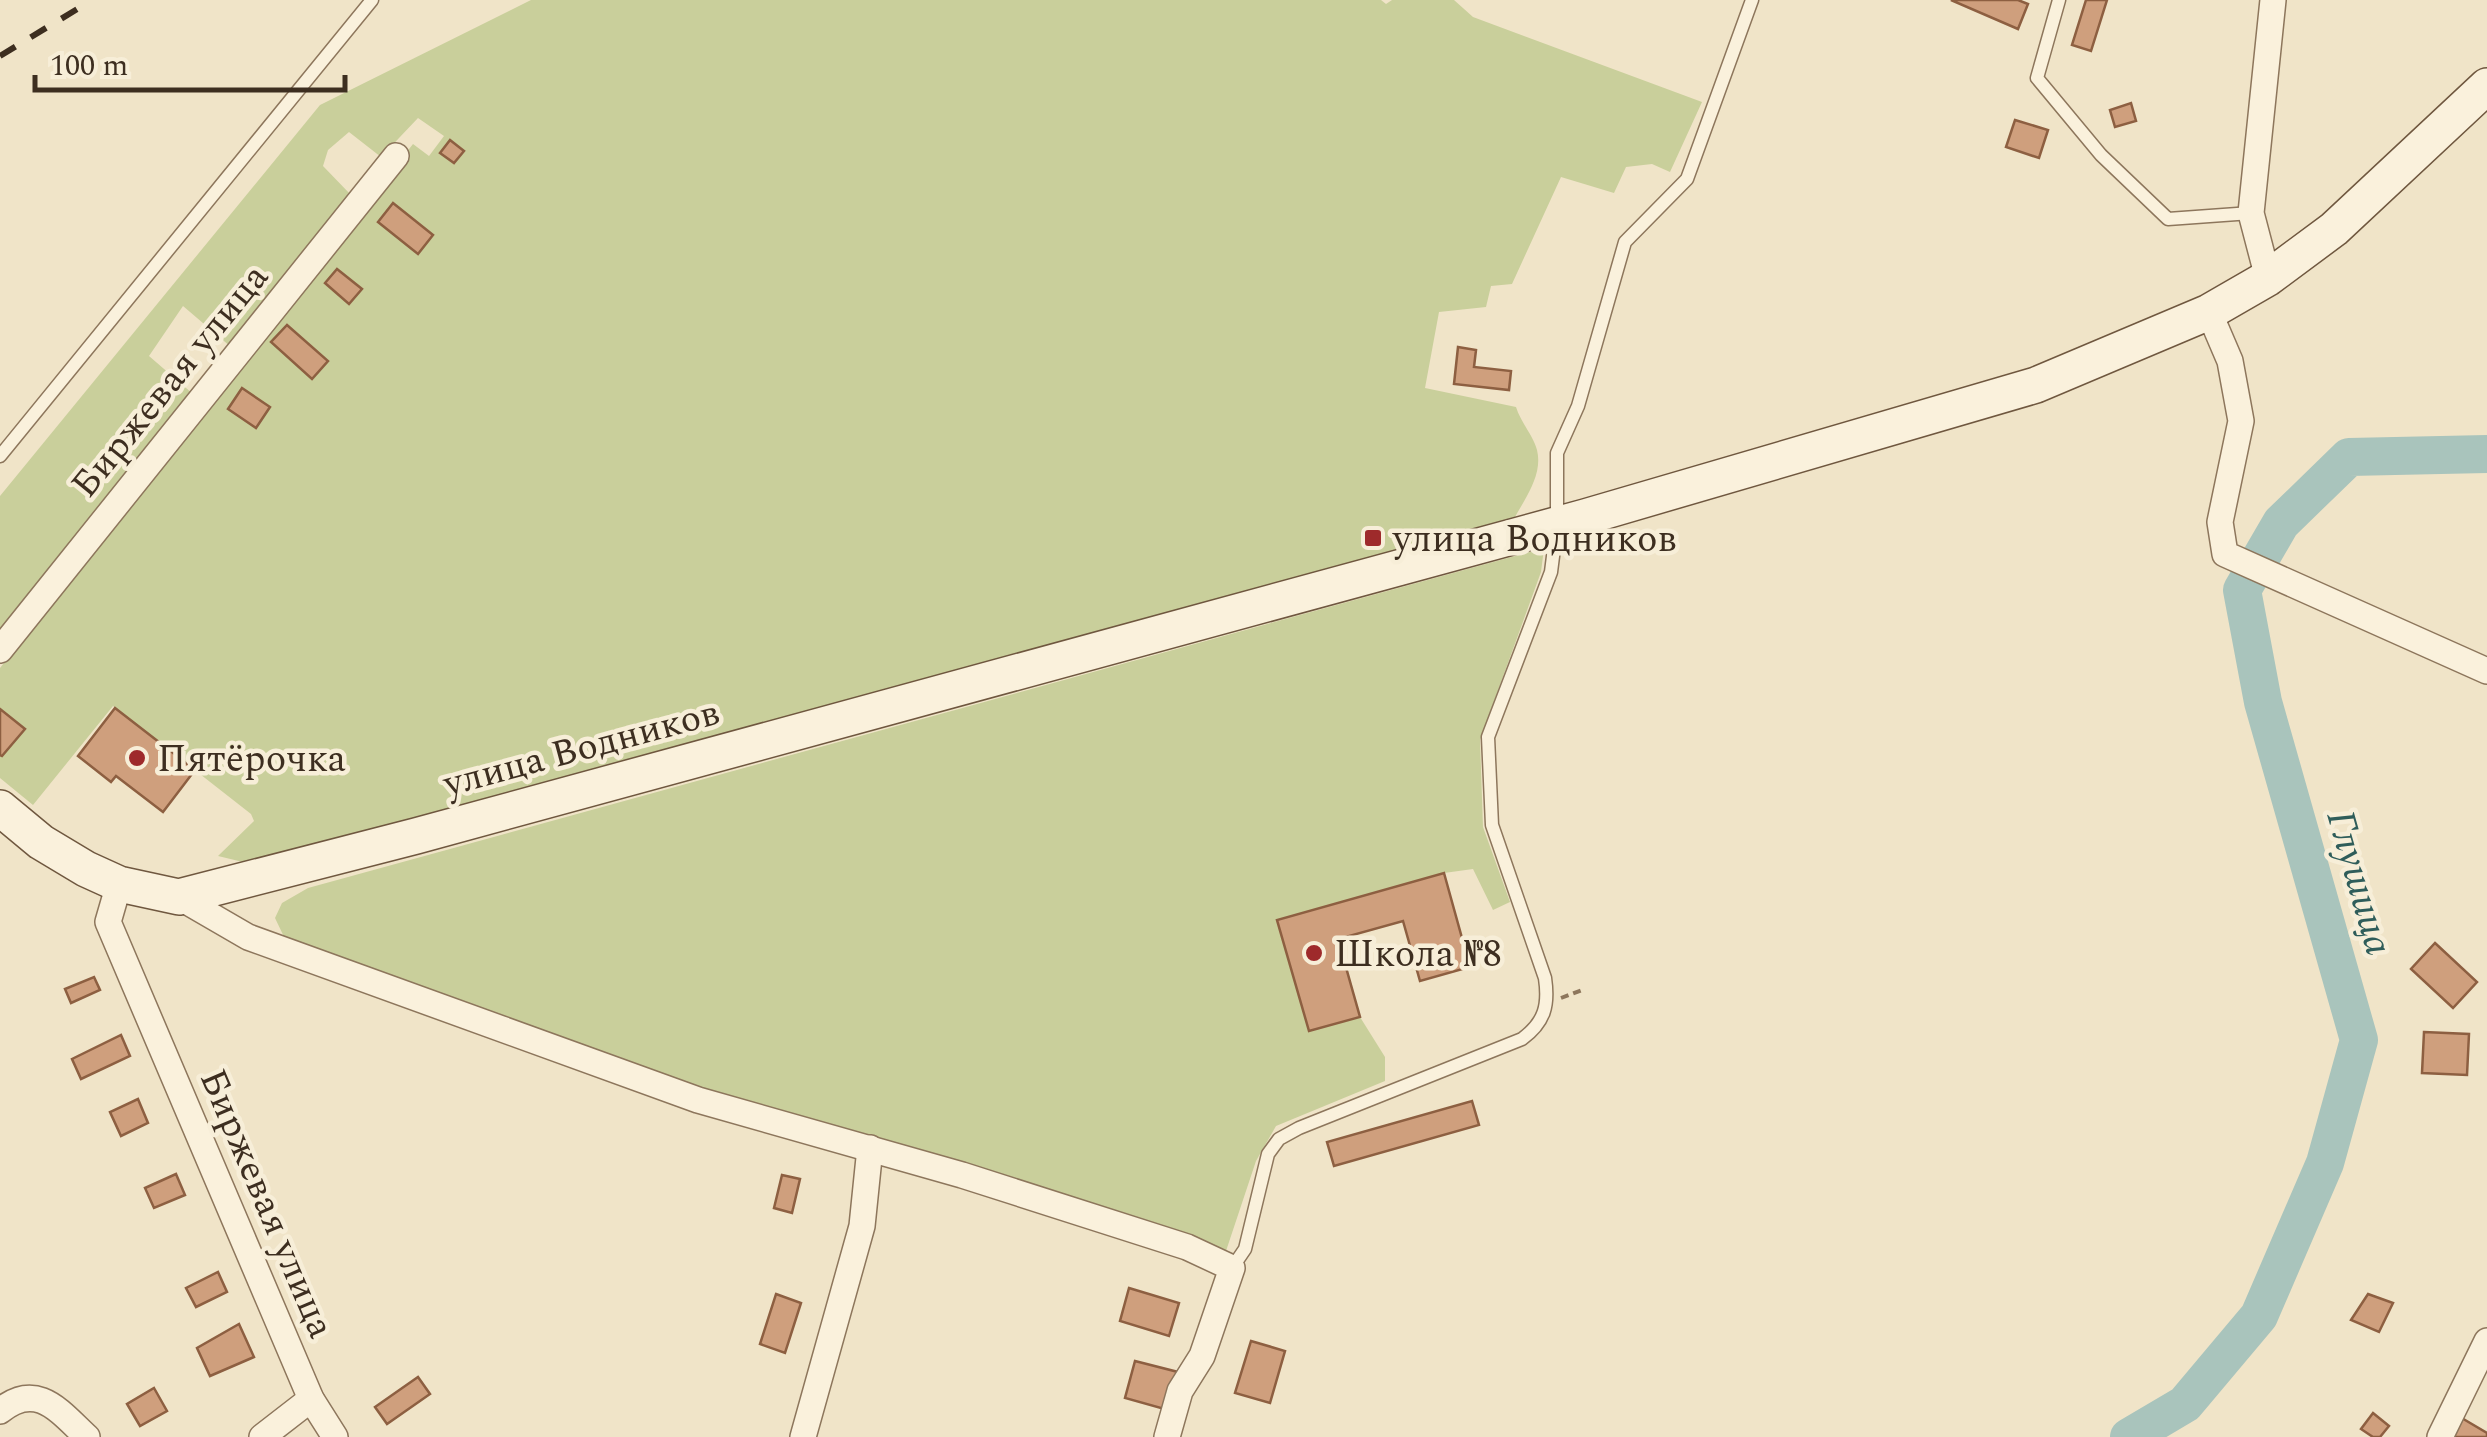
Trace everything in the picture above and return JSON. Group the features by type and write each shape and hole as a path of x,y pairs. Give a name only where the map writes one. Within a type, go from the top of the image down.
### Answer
{"main road":[{"name":"улица Водников","path":"179,897 416,836 1557,524 2036,384 2209,312 2268,278 2334,229 2487,86"},
{"path":"0,808 41,842 86,869 120,884 179,897"}],"street":[{"path":"2268,278 2251,213 2274,0"},
{"name":"Биржевая улица","path":"0,650 396,156"},
{"path":"2209,312 2230,361 2241,421 2220,522 2224,554 2487,671"},
{"name":"Биржевая улица","path":"120,884 108,922 311,1399 335,1437"},
{"path":"179,897 248,938 698,1100 870,1148 1187,1247 1232,1268 1202,1356 1180,1391 1167,1437"},
{"path":"804,1437 862,1226 870,1148"},
{"path":"2440,1437 2487,1341"},
{"path":"0,1411 26,1397 45,1400 87,1437"},
{"path":"262,1437 311,1399"}],"lane":[{"path":"0,456 372,0"},
{"path":"1232,1268 1245,1249 1268,1154 1280,1139 1522,1039 1536,1029 1546,1004 1545,978 1492,825 1488,737 1551,572 1557,524 1557,453 1578,406 1625,242 1687,178 1752,0"},
{"path":"2059,0 2037,78 2100,155 2168,219 2251,213"}],"path":[{"path":"1546,1004 1584,988"}],"green space":[{"path":"531,0 1381,0 1386,4 1392,0 1454,0 1473,17 1702,102 1670,172 1652,164 1626,167 1614,193 1561,177 1512,284 1491,286 1486,307 1439,312 1425,388 1516,407 1535,445 1536,476 1515,517 281,857 247,863 218,856 254,821 251,814 113,706 33,805 0,778 0,668 413,144 429,156 444,136 418,118 381,157 349,132 328,150 323,166 351,195 231,347 183,306 149,356 193,394 0,637 0,496 320,105"},
{"path":"1544,548 1541,572 1480,740 1483,827 1510,902 1493,910 1473,869 1444,873 1278,920 1309,1031 1360,1017 1385,1057 1385,1081 1276,1126 1256,1161 1224,1257 699,1090 286,941 275,918 282,903 308,888"}],"building":[{"path":"1951,0 2018,0 2028,4 2018,29"},
{"path":"2086,0 2107,0 2091,51 2072,45"},
{"path":"2131,103 2136,121 2115,127 2110,110"},
{"path":"2015,120 2048,130 2039,158 2006,147"},
{"path":"450,140 464,151 454,163 440,153"},
{"path":"393,203 433,235 418,254 378,222"},
{"path":"337,269 362,289 349,304 325,283"},
{"path":"287,325 328,361 312,379 271,342"},
{"path":"1458,347 1476,350 1474,367 1511,371 1509,390 1454,384"},
{"path":"242,388 270,407 256,428 228,409"},
{"path":"115,708 195,770 163,812 116,776 111,782 78,756"},
{"path":"0,709 25,729 2,756 0,755"},
{"name":"Школа №8","path":"1444,873 1470,967 1420,981 1403,921 1338,939 1360,1017 1309,1031 1277,920"},
{"path":"2435,943 2477,982 2453,1008 2411,969"},
{"path":"94,977 100,990 71,1003 65,989"},
{"path":"2424,1032 2469,1034 2467,1075 2422,1073"},
{"path":"121,1035 130,1056 81,1079 72,1059"},
{"path":"138,1099 148,1123 121,1136 110,1112"},
{"path":"1472,1101 1479,1125 1334,1166 1327,1142"},
{"path":"176,1174 185,1195 154,1208 145,1188"},
{"path":"782,1175 800,1179 792,1213 774,1208"},
{"path":"218,1272 227,1292 196,1307 186,1288"},
{"path":"1129,1288 1179,1303 1169,1336 1120,1321"},
{"path":"776,1294 801,1303 785,1353 760,1344"},
{"path":"2368,1294 2393,1303 2379,1332 2351,1320"},
{"path":"239,1324 254,1357 210,1376 197,1348"},
{"path":"1251,1341 1285,1351 1270,1403 1235,1393"},
{"path":"1135,1361 1178,1372 1168,1410 1125,1398"},
{"path":"418,1377 430,1394 387,1424 375,1407"},
{"path":"154,1388 167,1411 140,1426 127,1404"},
{"path":"2373,1413 2389,1426 2380,1437 2361,1429"},
{"path":"2460,1417 2487,1433 2487,1437 2448,1437"}],"waterway":[{"name":"Глушица","path":"2129,1437 2185,1404 2259,1316 2325,1163 2359,1040 2263,702 2242,590 2281,523 2349,457 2487,454"}],"railway":[{"path":"0,56 92,0"}],"place":[{"name":"улица Водников","path":"1373,538"},
{"name":"Пятёрочка","path":"137,758"},
{"name":"Школа №8","path":"1314,953"}]}
